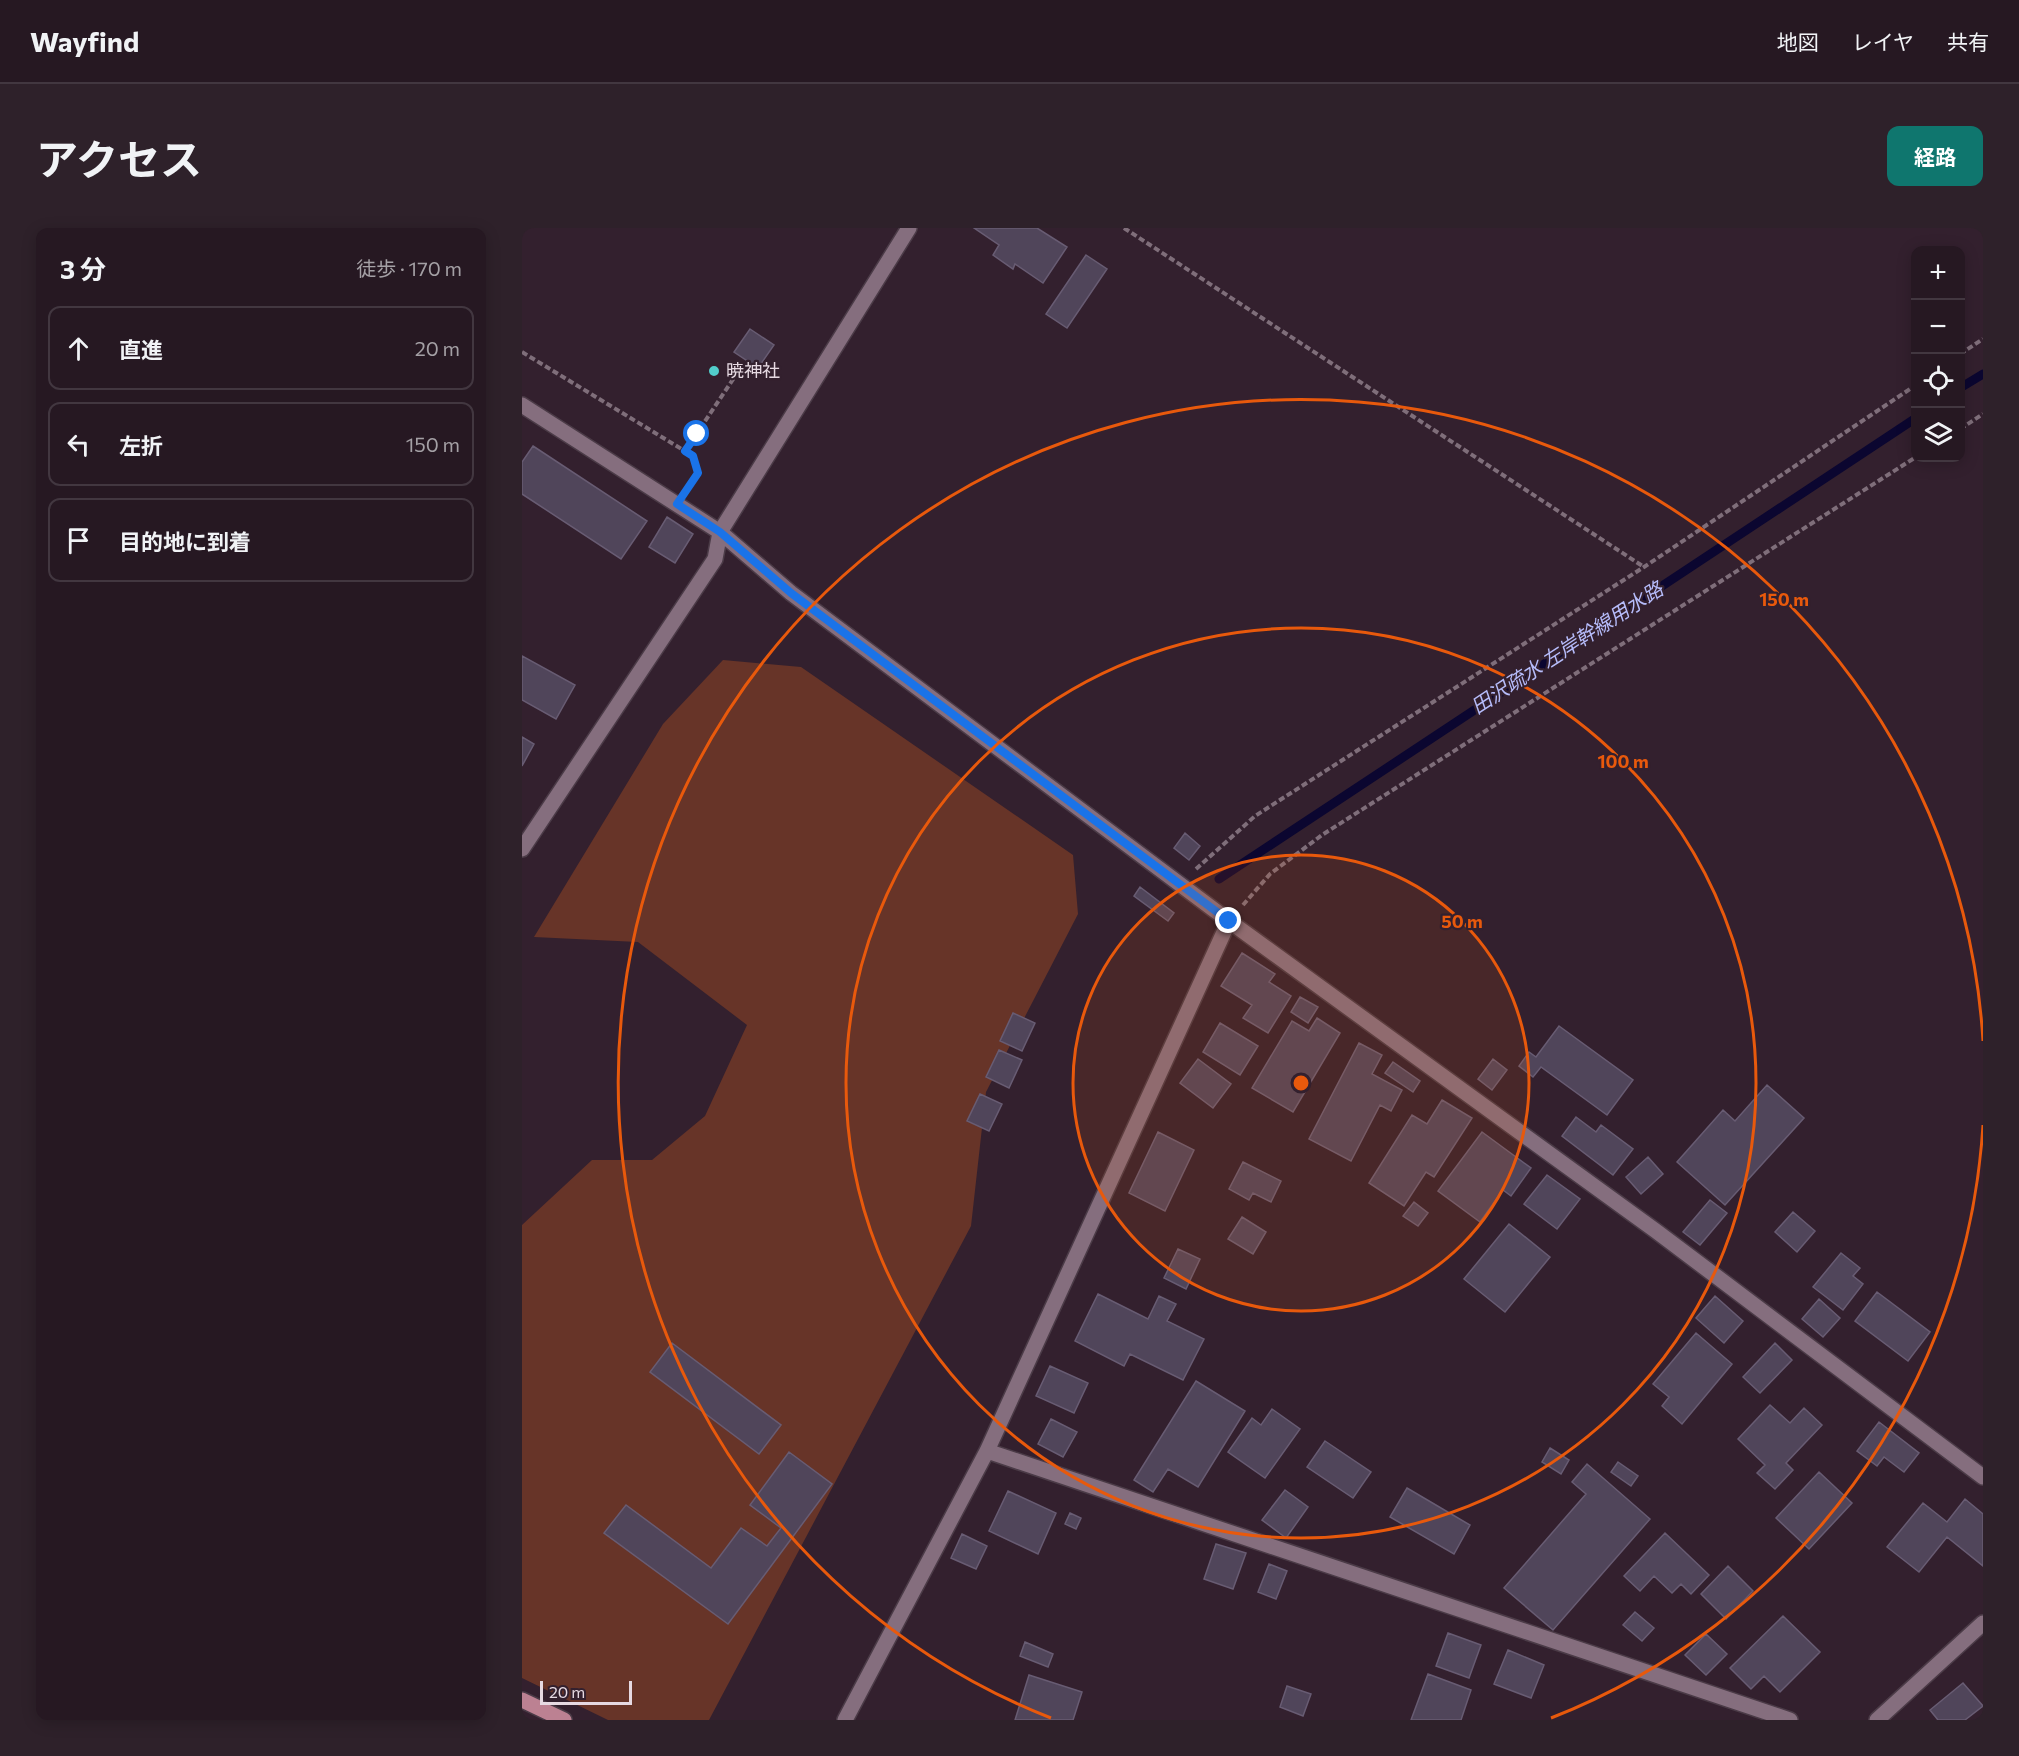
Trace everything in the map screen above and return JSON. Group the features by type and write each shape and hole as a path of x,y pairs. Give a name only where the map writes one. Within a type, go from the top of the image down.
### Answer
{"main road":[{"path":"522,1700 564,1720"}],"street":[{"path":"522,849 715,559 720,532 909,228"},
{"path":"522,405 720,532 791,593 1229,921 1656,1231 1983,1477"},
{"path":"845,1720 987,1451 1229,921"},
{"path":"987,1451 1790,1720"},
{"path":"1877,1720 1983,1623"}],"path":[{"path":"1124,228 1644,567"},
{"path":"1965,351 1983,339"},
{"path":"522,352 693,456 698,473 677,504"},
{"path":"685,451 744,363"},
{"path":"1180,883 1255,816 1644,567 1911,388"},
{"path":"1965,426 1983,414"},
{"path":"1229,921 1270,874 1322,835 1911,460"}],"shaded area":[{"path":"723,660 801,667 1073,855 1078,914 986,1092 971,1226 709,1720 608,1720 522,1678 522,1225 592,1160 652,1160 705,1116 747,1025 638,942 534,937 663,724"}],"building":[{"path":"974,228 1037,228 1067,247 1043,283 1015,264 1013,269 993,255 999,245"},
{"path":"1086,255 1107,269 1067,328 1046,314"},
{"path":"750,329 774,345 758,368 734,352"},
{"path":"533,446 647,521 621,559 522,494 522,462"},
{"path":"667,517 693,534 675,563 649,547"},
{"path":"522,656 575,685 556,719 522,700"},
{"path":"522,737 534,744 522,766"},
{"path":"1185,833 1200,846 1189,860 1174,848"},
{"path":"1140,887 1174,913 1168,921 1134,896"},
{"path":"1242,953 1275,974 1269,982 1291,996 1268,1033 1243,1018 1252,1005 1221,986"},
{"path":"1300,997 1318,1007 1308,1023 1291,1012"},
{"path":"1013,1013 1035,1023 1022,1051 1000,1041"},
{"path":"1317,1018 1340,1033 1293,1112 1252,1088 1292,1021 1309,1031"},
{"path":"1220,1023 1258,1046 1240,1075 1203,1052"},
{"path":"1559,1026 1633,1080 1607,1115 1541,1067 1533,1077 1519,1066 1529,1052 1536,1057"},
{"path":"1359,1043 1382,1055 1372,1074 1402,1090 1391,1111 1380,1105 1351,1161 1309,1139"},
{"path":"999,1050 1022,1060 1009,1088 986,1077"},
{"path":"1198,1059 1231,1084 1213,1108 1180,1083"},
{"path":"1493,1059 1507,1070 1492,1090 1478,1079"},
{"path":"1393,1062 1420,1081 1413,1092 1385,1073"},
{"path":"1767,1085 1804,1118 1725,1205 1677,1162 1723,1110 1735,1121"},
{"path":"980,1094 1002,1104 989,1131 967,1121"},
{"path":"1442,1100 1472,1118 1434,1177 1426,1172 1404,1206 1369,1183 1412,1115 1427,1124"},
{"path":"1576,1117 1596,1132 1601,1125 1633,1149 1613,1175 1562,1136"},
{"path":"1158,1132 1194,1150 1165,1211 1129,1193"},
{"path":"1482,1132 1531,1168 1511,1196 1503,1190 1480,1222 1438,1191"},
{"path":"1648,1157 1663,1174 1641,1194 1626,1177"},
{"path":"1243,1162 1281,1181 1271,1202 1253,1193 1249,1200 1229,1189"},
{"path":"1547,1175 1580,1199 1557,1229 1524,1204"},
{"path":"1710,1200 1727,1213 1700,1245 1683,1232"},
{"path":"1414,1202 1428,1213 1418,1226 1403,1216"},
{"path":"1793,1212 1815,1231 1797,1252 1775,1232"},
{"path":"1242,1217 1266,1232 1253,1254 1228,1239"},
{"path":"1509,1224 1550,1257 1505,1312 1464,1279"},
{"path":"1178,1249 1200,1259 1186,1289 1164,1278"},
{"path":"1841,1253 1860,1268 1853,1276 1863,1284 1843,1310 1813,1287"},
{"path":"1877,1292 1930,1332 1908,1361 1855,1321"},
{"path":"1098,1294 1148,1319 1159,1296 1176,1304 1167,1321 1204,1339 1183,1380 1130,1354 1124,1366 1075,1341"},
{"path":"1715,1296 1743,1321 1724,1343 1696,1318"},
{"path":"1819,1299 1840,1318 1823,1337 1802,1319"},
{"path":"1696,1333 1732,1364 1682,1424 1662,1406 1669,1397 1653,1384"},
{"path":"672,1343 781,1425 759,1454 650,1372"},
{"path":"1775,1343 1792,1360 1760,1393 1743,1377"},
{"path":"1050,1366 1088,1383 1074,1413 1036,1396"},
{"path":"1196,1381 1245,1411 1198,1487 1168,1469 1153,1492 1134,1480"},
{"path":"1770,1405 1790,1423 1804,1408 1822,1425 1786,1463 1793,1470 1775,1489 1757,1473 1765,1465 1738,1439"},
{"path":"1272,1409 1300,1429 1265,1478 1228,1452 1252,1418 1261,1425"},
{"path":"1051,1419 1077,1432 1063,1457 1038,1444"},
{"path":"1879,1422 1919,1453 1904,1472 1884,1457 1877,1466 1857,1451"},
{"path":"1325,1441 1371,1472 1353,1498 1307,1467"},
{"path":"1550,1448 1569,1460 1561,1474 1542,1462"},
{"path":"789,1452 832,1484 728,1624 604,1533 626,1505 711,1568 741,1528 767,1546 781,1528 750,1505"},
{"path":"1618,1462 1638,1476 1631,1486 1611,1472"},
{"path":"1587,1464 1650,1519 1553,1630 1504,1588 1586,1494 1572,1482"},
{"path":"1819,1472 1852,1503 1809,1549 1776,1518"},
{"path":"1407,1488 1470,1525 1454,1554 1390,1517"},
{"path":"1285,1490 1308,1507 1286,1538 1262,1520"},
{"path":"1008,1491 1056,1513 1038,1554 989,1531"},
{"path":"1965,1499 1983,1514 1983,1566 1947,1537 1919,1572 1887,1547 1923,1503 1947,1522"},
{"path":"1070,1513 1081,1518 1076,1529 1065,1524"},
{"path":"1665,1533 1709,1575 1691,1594 1681,1584 1672,1593 1654,1576 1640,1591 1624,1576"},
{"path":"962,1534 987,1546 976,1569 951,1558"},
{"path":"1216,1544 1246,1553 1233,1589 1204,1579"},
{"path":"1269,1564 1287,1571 1276,1599 1258,1592"},
{"path":"1728,1566 1753,1591 1726,1619 1701,1594"},
{"path":"1635,1612 1654,1628 1642,1641 1623,1625"},
{"path":"1783,1616 1820,1652 1780,1692 1764,1676 1751,1689 1730,1668"},
{"path":"1448,1633 1481,1645 1469,1678 1436,1666"},
{"path":"1706,1634 1727,1654 1706,1675 1685,1655"},
{"path":"1025,1642 1053,1654 1048,1667 1020,1656"},
{"path":"1508,1650 1544,1665 1531,1698 1494,1684"},
{"path":"1428,1674 1471,1690 1461,1720 1411,1720"},
{"path":"1029,1675 1082,1692 1073,1720 1015,1720"},
{"path":"1963,1683 1983,1706 1965,1720 1938,1720 1930,1710"},
{"path":"1287,1686 1311,1694 1303,1716 1280,1707"}],"waterway":[{"name":"田沢疏水 左岸幹線用水路","path":"1965,385 1983,374"},
{"name":"田沢疏水 左岸幹線用水路","path":"1219,879 1911,421"}],"place":[{"name":"暁神社","path":"714,371"}],"route":[{"path":"697,434 685,451 693,456 698,473 677,504 720,532 791,593 1229,921"}]}
